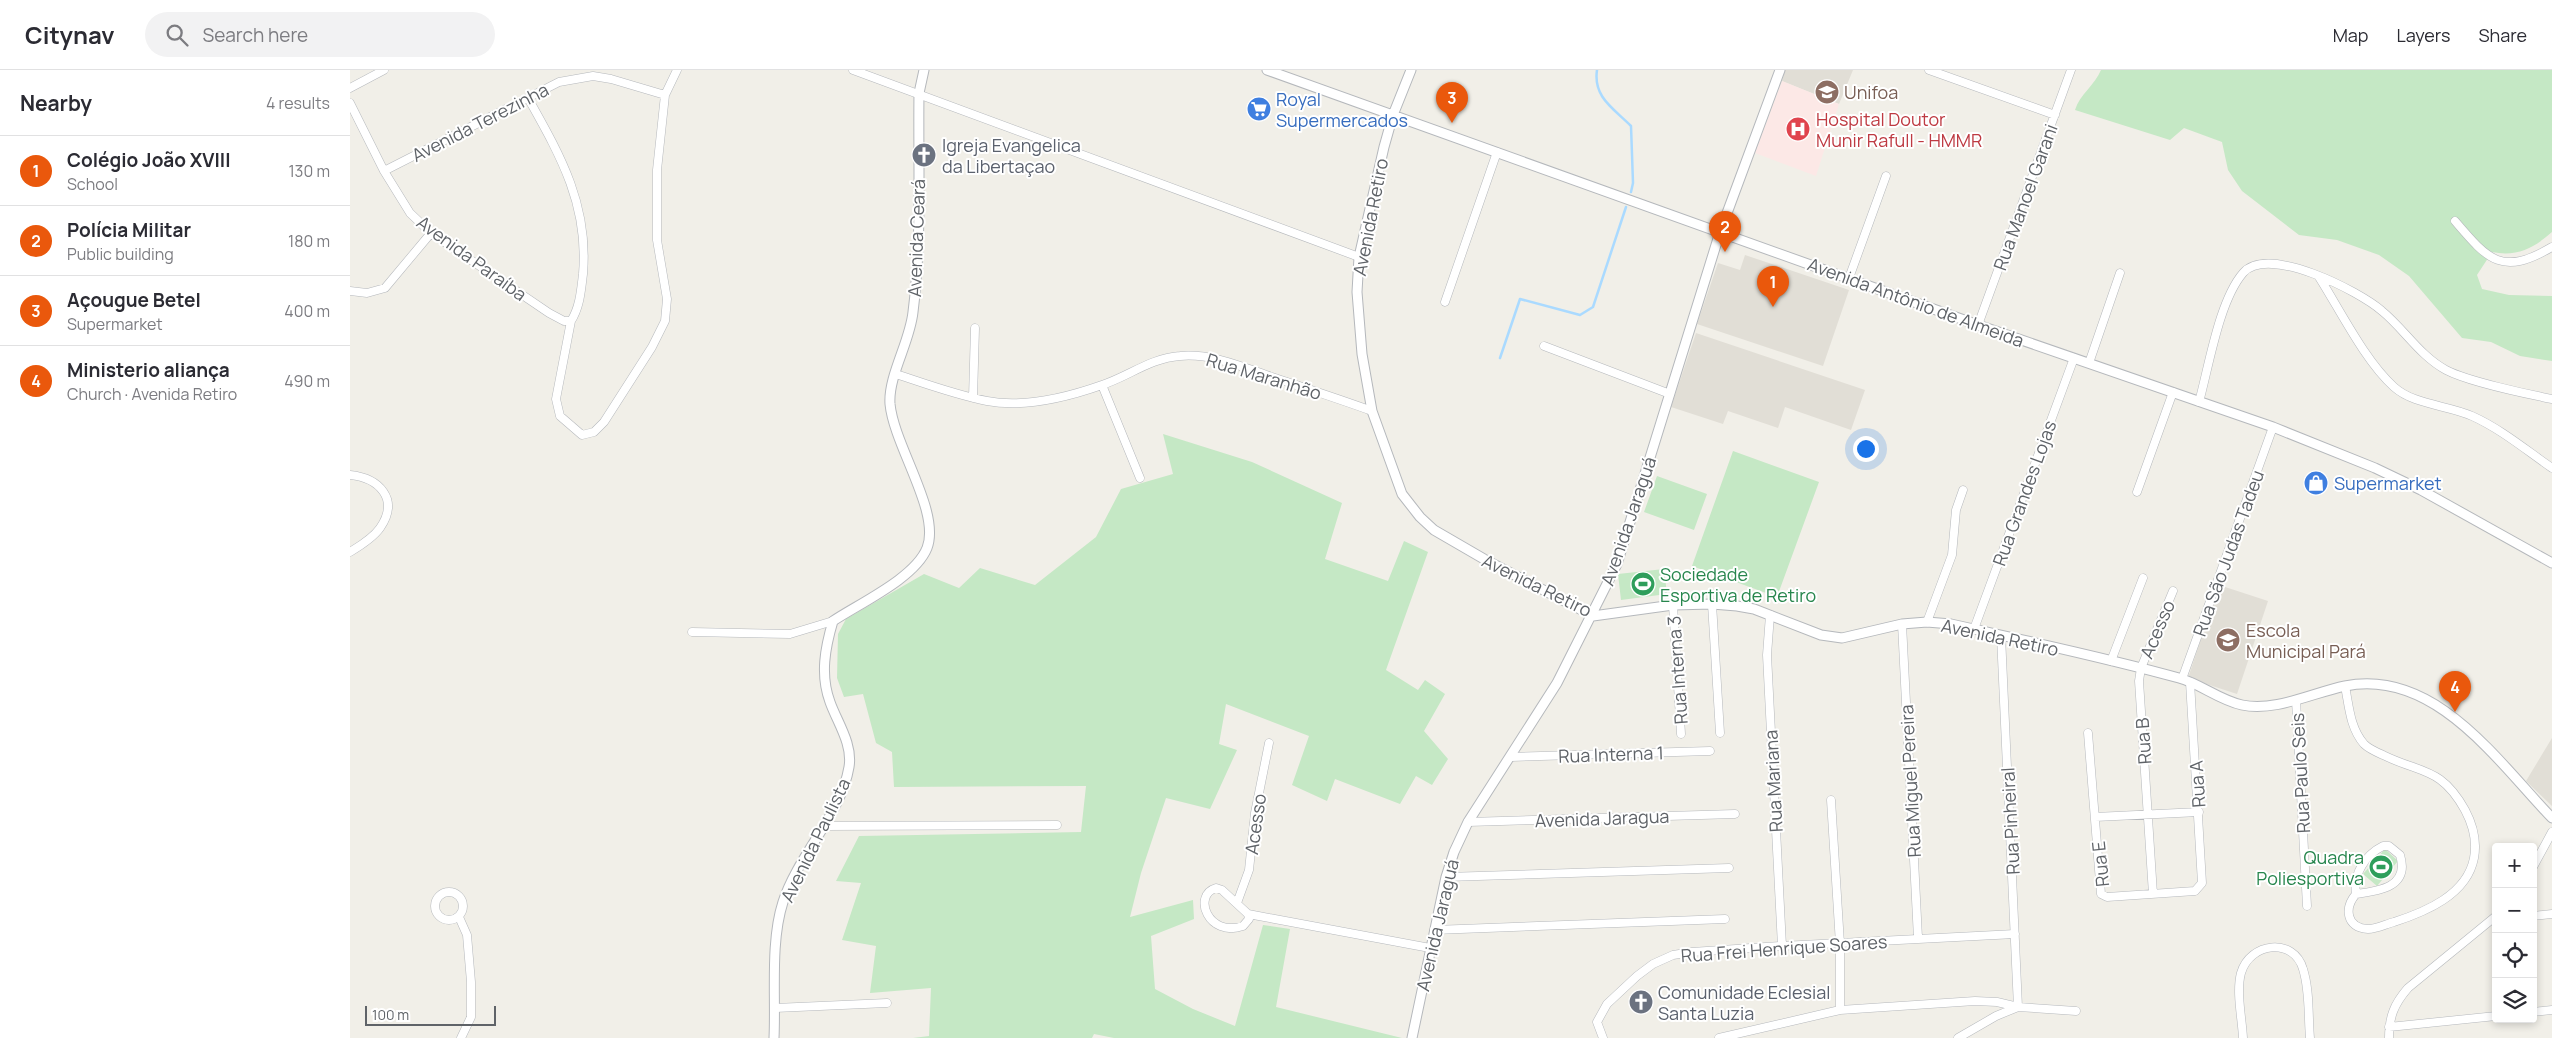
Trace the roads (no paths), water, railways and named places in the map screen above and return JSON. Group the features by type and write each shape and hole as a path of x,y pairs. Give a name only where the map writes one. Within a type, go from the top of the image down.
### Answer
{"street":[{"path":"350,88 384,70"},
{"path":"528,98 564,162 582,225 584,256 582,286 577,311 567,321 556,399 560,416 582,435 594,432 604,422 652,347 665,321 668,299 657,240 657,178 665,96 677,70"},
{"path":"853,70 1359,257"},
{"name":"Avenida Ceará","path":"896,374 912,321 916,285 919,93 924,70"},
{"name":"Avenida Antônio de Almeida","path":"1267,70 1978,325 2273,427 2375,468 2421,490 2552,563"},
{"name":"Avenida Retiro","path":"1410,70 1393,114 1359,257 1357,292 1362,354 1372,411 1402,494 1420,517 1434,530 1484,559 1593,616 1672,605 1712,604 1737,606 1770,615 1802,629 1832,637 1856,636 1902,624 1927,622 1974,629 2141,668 2186,681 2224,699 2242,705 2260,707 2296,700 2345,686 2381,685 2403,690 2444,711 2481,741 2552,818"},
{"name":"Avenida Jaraguá","path":"1412,1038 1434,930 1446,877 1454,852 1468,822 1511,757 1561,675 1593,616 1617,564 1720,232 1780,70"},
{"path":"1929,70 2055,115"},
{"path":"1953,79 1956,70"},
{"name":"Rua Manoel Garani","path":"1978,325 2071,70"},
{"name":"Avenida Terezinha","path":"384,171 559,82 593,76 611,79 665,96"},
{"name":"Avenida Paraíba","path":"350,103 400,201 431,233 567,321"},
{"path":"1445,302 1497,152"},
{"path":"1849,278 1886,176"},
{"path":"2455,221 2476,247 2494,259 2508,263 2529,260 2552,247"},
{"path":"350,291 367,293 385,288 431,233"},
{"path":"2199,402 2225,307 2233,287 2244,271 2257,264 2276,263 2319,277 2363,297 2382,311 2431,361 2447,371 2552,398"},
{"path":"2089,363 2120,273"},
{"path":"2319,277 2378,370 2395,388 2414,398 2455,409 2474,417 2552,468"},
{"path":"974,398 975,328"},
{"path":"1544,346 1670,394"},
{"name":"Rua Maranhão","path":"896,374 974,398 1007,403 1028,401 1102,385 1155,361 1193,356 1238,365 1372,411"},
{"name":"Rua Grandes Lojas","path":"1974,629 2074,358"},
{"path":"692,632 790,634 832,621 910,572 921,561 928,546 931,532 929,518 898,440 893,420 890,402 896,374"},
{"path":"1102,385 1140,478"},
{"path":"2137,492 2173,392"},
{"name":"Rua São Judas Tadeu","path":"2186,681 2273,427"},
{"path":"350,475 375,481 384,492 388,504 386,515 380,528 350,552"},
{"path":"1927,622 1952,555 1955,541 1956,510 1963,490"},
{"path":"2111,661 2143,578"},
{"name":"Acesso","path":"2141,668 2173,591"},
{"path":"1712,604 1720,734"},
{"name":"Rua Interna 3","path":"1672,605 1681,734"},
{"name":"Rua Mariana","path":"1770,615 1767,655 1782,946"},
{"name":"Avenida Paulista","path":"774,1038 776,935 782,903 794,877 846,784 850,764 848,748 829,701 824,675 825,651 832,621"},
{"name":"Rua Miguel Pereira","path":"1902,624 1918,938"},
{"name":"Rua Pinheiral","path":"2001,636 2018,1007"},
{"name":"Rua B","path":"2141,668 2139,681 2153,894"},
{"name":"Rua A","path":"2186,681 2199,812 2201,887"},
{"path":"2345,686 2355,730 2365,746 2391,759 2428,772 2446,783 2453,789 2467,814 2474,839 2473,861 2466,878 2452,893 2429,908 2399,920 2368,929 2354,924 2348,914 2349,905 2356,894 2357,877 2368,857 2383,846 2396,850 2402,866 2397,879 2389,887 2380,891 2356,894"},
{"name":"Rua Paulo Seis","path":"2296,700 2306,906"},
{"name":"Rua E","path":"2088,733 2101,894 2107,896 2153,894 2195,891 2201,887"},
{"name":"Acesso","path":"1237,903 1249,870 1255,813 1269,743"},
{"name":"Rua Interna 1","path":"1511,757 1710,751"},
{"path":"1831,800 1840,944 1840,1010"},
{"path":"2095,817 2199,812"},
{"name":"Avenida Jaragua","path":"1468,822 1735,814"},
{"path":"823,826 1057,826"},
{"path":"2537,860 2552,832"},
{"path":"1446,877 1729,868"},
{"path":"1248,914 1249,919 1243,926 1227,930 1217,925 1208,917 1205,901 1211,890 1222,890 1248,914 1430,948"},
{"path":"2537,916 2552,914"},
{"path":"459,917 466,935 470,965 471,1017 461,1038"},
{"path":"1434,930 1725,919"},
{"path":"2389,1038 2391,1013 2396,1002 2408,988 2492,921"},
{"name":"Rua Frei Henrique Soares","path":"1603,1038 1597,1022 1600,1013 1637,976 1653,964 1674,955 1782,946 2015,934"},
{"path":"2243,1038 2239,982 2245,963 2252,954 2266,948 2281,948 2294,952 2299,959 2303,968 2306,988 2310,1038"},
{"path":"1719,1038 1840,1010 1975,1001 1997,1002 2018,1007 2076,1011"},
{"path":"775,1008 887,1003"},
{"path":"1958,1038 1996,1016 2018,1007"},
{"path":"2537,1012 2552,1010"},
{"path":"2389,1027 2492,1016"}],"waterway":[{"path":"1597,70 1598,88 1601,95 1631,126 1633,183 1631,192"},
{"path":"1500,358 1520,299 1580,315 1593,307 1626,207"}],"place":[{"name":"Unifoa","path":"1827,92"},
{"name":"Royal Supermercados","path":"1259,109"},
{"name":"Açougue Betel","path":"1452,123"},
{"name":"Hospital Doutor Munir Rafull - HMMR","path":"1798,129"},
{"name":"Igreja Evangelica da Libertaçao","path":"924,155"},
{"name":"Polícia Militar","path":"1725,252"},
{"name":"Colégio João XVIII","path":"1773,307"},
{"name":"Supermarket","path":"2316,483"},
{"name":"Sociedade Esportiva de Retiro","path":"1643,584"},
{"name":"Escola Municipal Pará","path":"2228,640"},
{"name":"Ministerio aliança","path":"2455,712"},
{"name":"Quadra Poliesportiva","path":"2381,867"},
{"name":"Comunidade Eclesial Santa Luzia","path":"1641,1002"}]}
